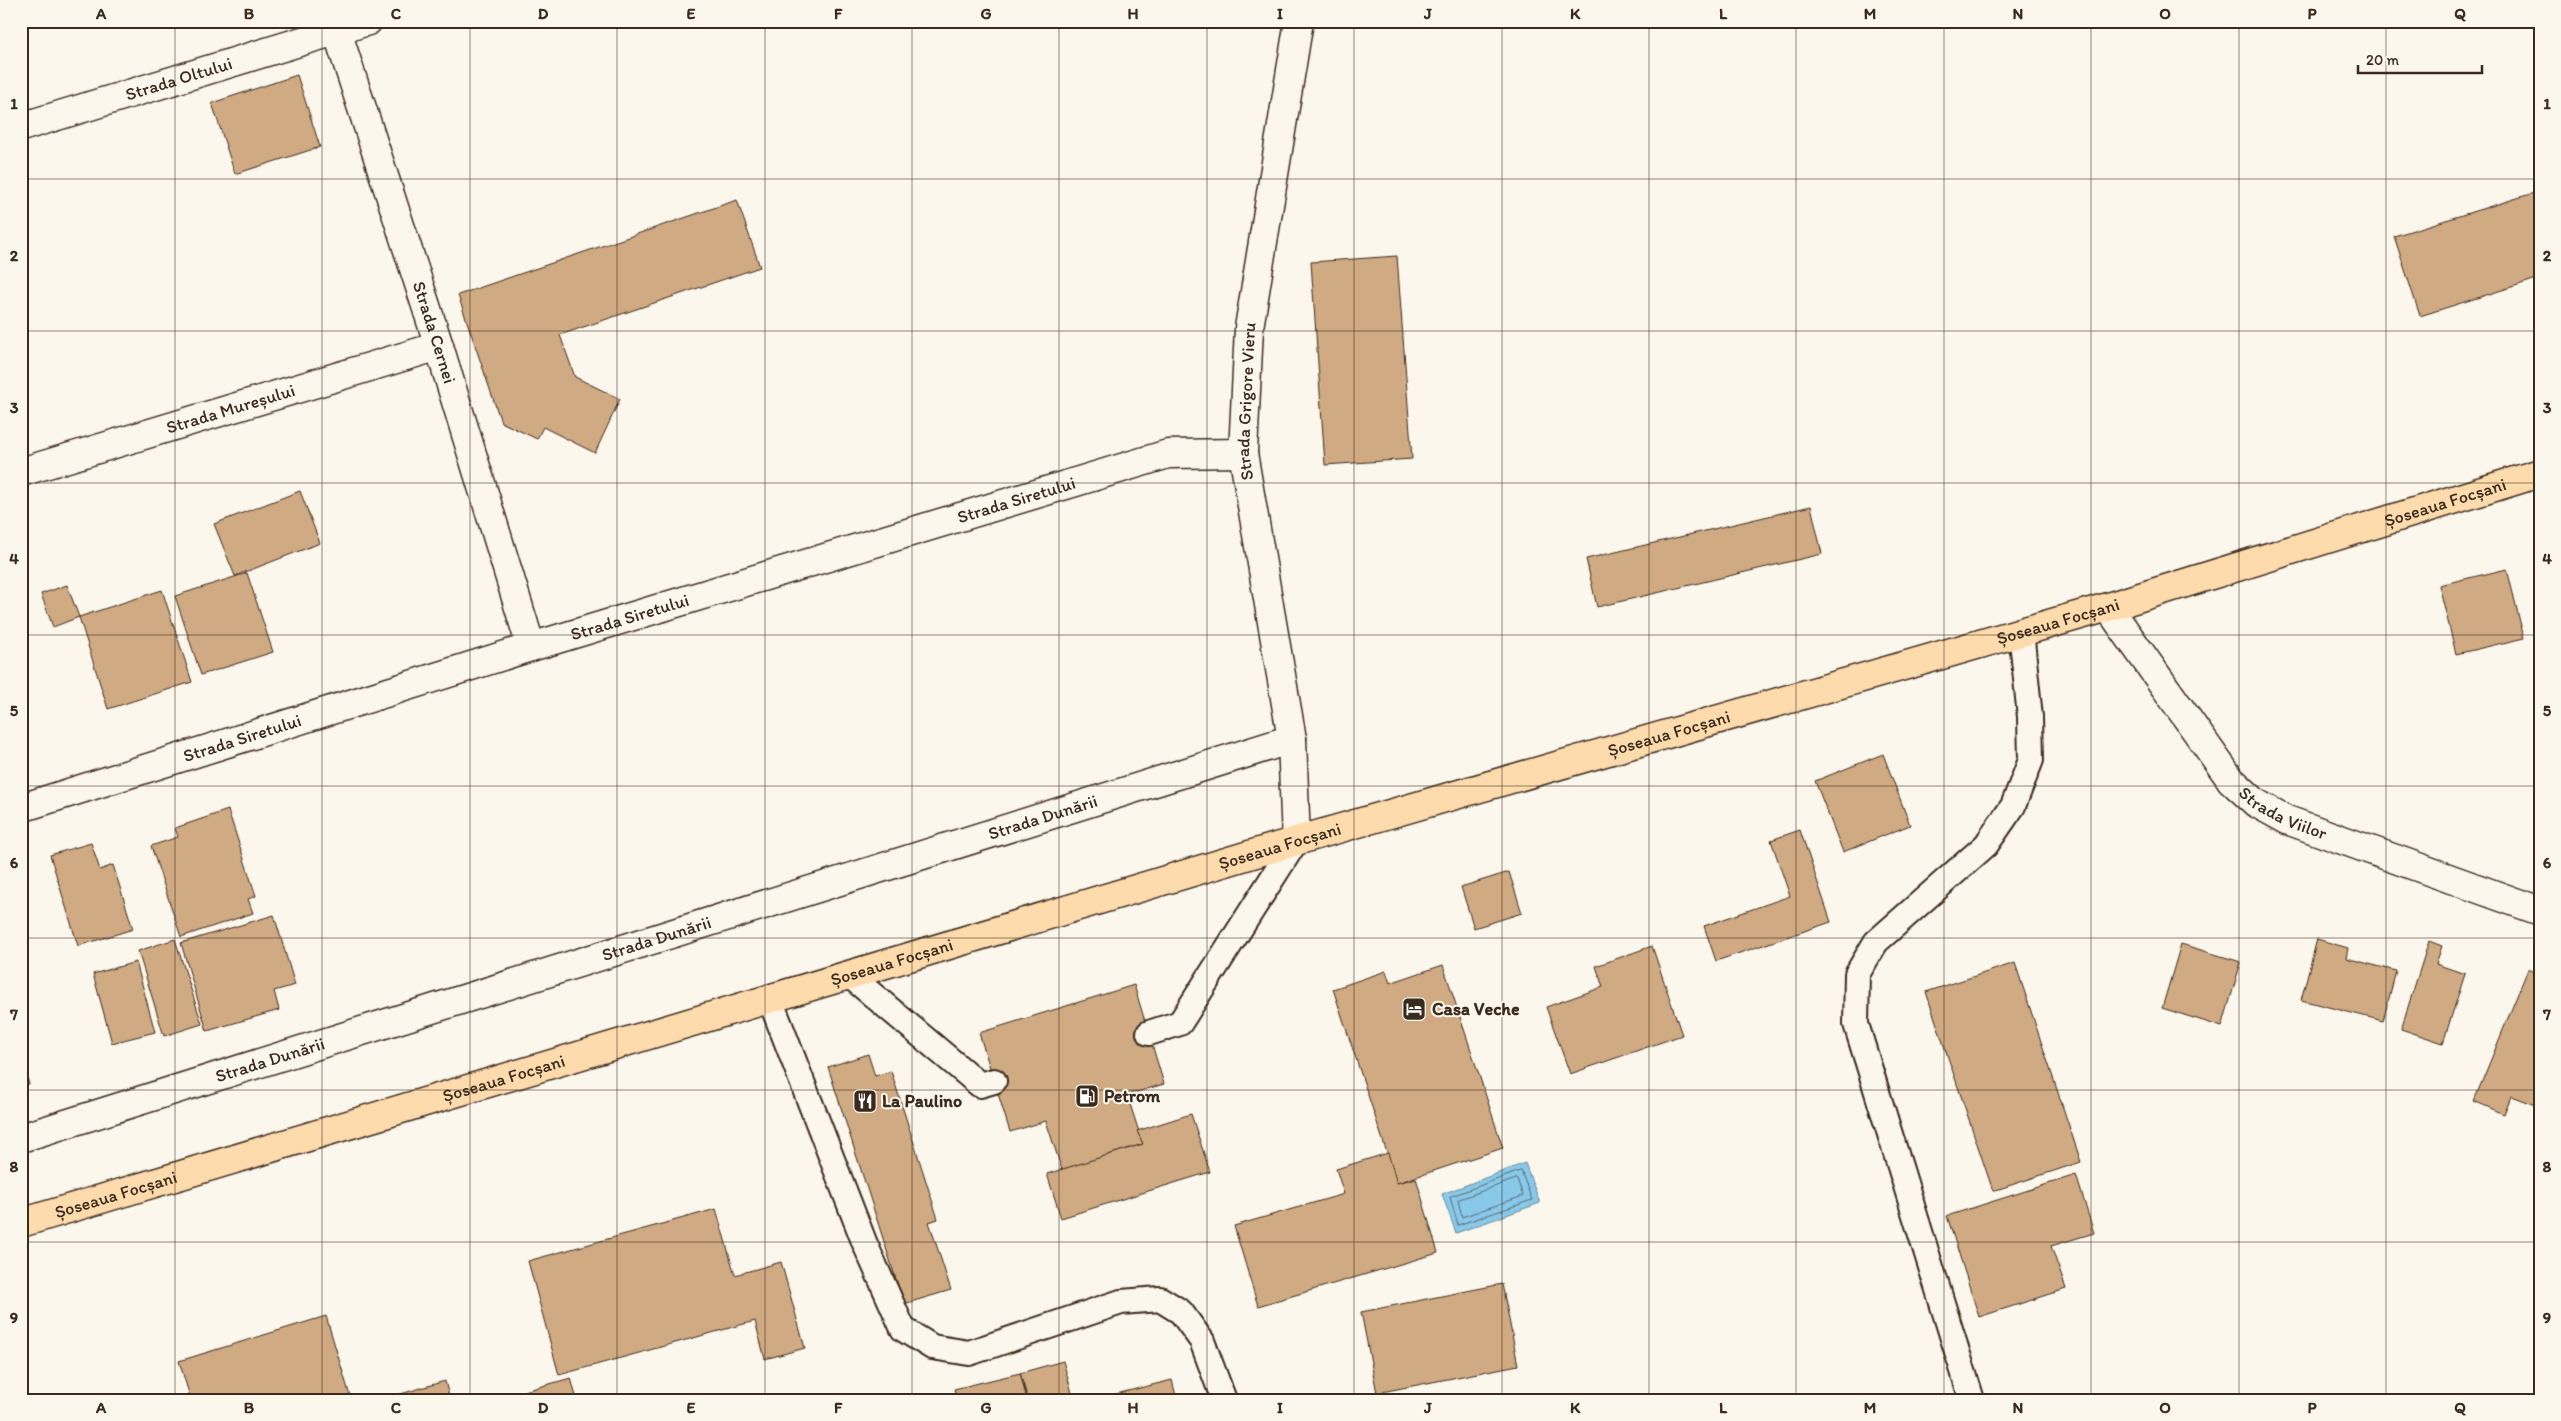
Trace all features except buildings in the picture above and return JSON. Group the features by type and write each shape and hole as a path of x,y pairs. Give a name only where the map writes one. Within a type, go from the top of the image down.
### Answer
{"main road":[{"name":"Șoseaua Focșani","path":"21,1224 1296,841 2108,607 2540,473"}],"street":[{"path":"334,26 368,21"},
{"name":"Strada Grigore Vieru","path":"1296,841 1292,739 1243,452 1249,328 1299,21"},
{"name":"Strada Oltului","path":"21,127 334,26"},
{"name":"Strada Cernei","path":"334,26 439,346 531,647"},
{"name":"Strada Mureșului","path":"21,472 439,346"},
{"name":"Strada Siretului","path":"21,808 531,647 1168,454 1243,452"},
{"name":"Strada Viilor","path":"2108,607 2231,780 2256,803 2287,820 2540,911"},
{"name":"Strada Dunării","path":"21,1138 1292,739"}],"lane":[{"path":"1972,1400 1856,1024 1857,974 1876,942 1986,845 2013,806 2031,760 2030,717 2021,632"},
{"path":"1148,1033 1180,1023 1296,841"},
{"path":"849,975 980,1086 994,1081"},
{"path":"770,999 865,1244 903,1329 932,1348 969,1353 1121,1302 1160,1299 1181,1312 1202,1341 1224,1400"}],"water":[{"path":"1525,1163 1540,1203 1456,1233 1442,1194"}],"place":[{"name":"Casa Veche","path":"1414,1009"},
{"name":"Petrom","path":"1087,1096"},
{"name":"La Paulino","path":"865,1101"}]}
